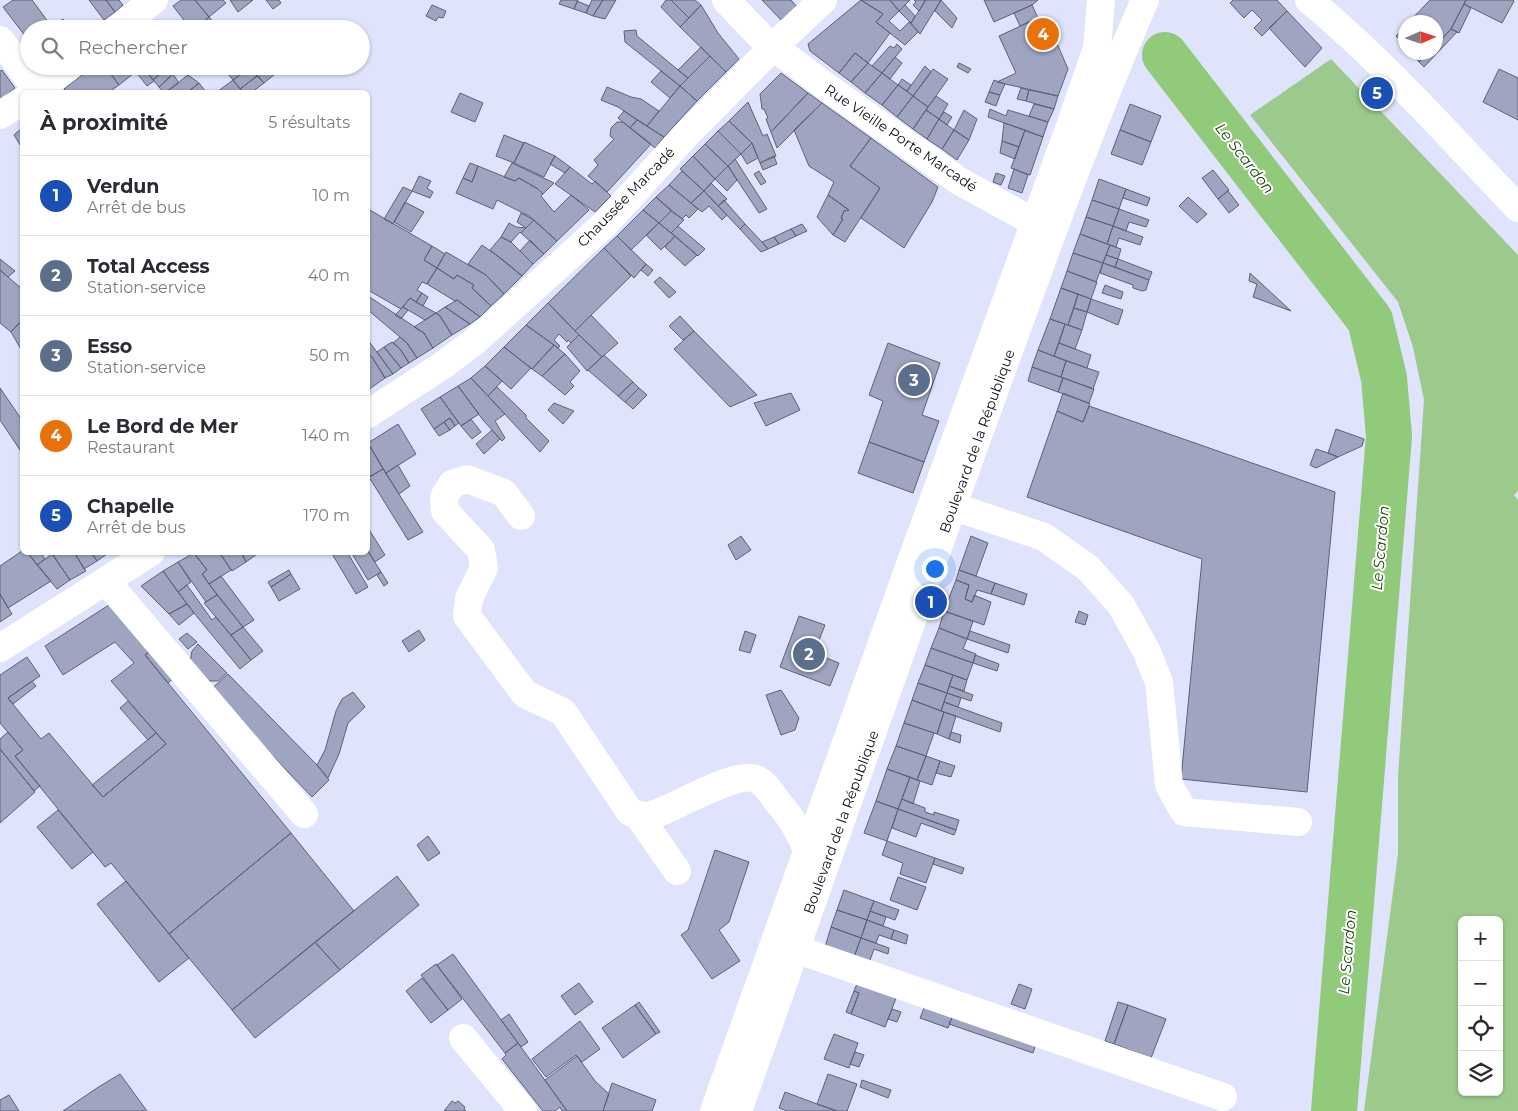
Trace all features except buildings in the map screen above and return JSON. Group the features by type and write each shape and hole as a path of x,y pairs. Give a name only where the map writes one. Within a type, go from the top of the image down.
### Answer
{"main road":[{"path":"129,20 154,0"},
{"name":"Rue Vieille Porte Marcadé","path":"726,0 773,47 959,181 1034,222"},
{"name":"Chaussée Marcadé","path":"370,413 443,365 475,341 599,229 684,137 773,47 823,0"},
{"name":"Boulevard de la République","path":"714,1111 785,946 819,883 1034,222 1097,48 1101,0"},
{"name":"Boulevard de la République","path":"738,1111 785,946 808,849 1106,89 1145,0"},
{"path":"1309,0 1351,35 1392,75 1518,208"},
{"path":"0,40 20,72"},
{"path":"22,75 31,90"},
{"path":"39,90 58,75"},
{"path":"0,115 20,103"},
{"path":"521,516 504,492 467,479 452,484 444,497 445,511 481,550 484,568 469,598 467,616 525,694 563,712 630,812 638,815 651,816 695,795 746,777 755,778 763,784 783,808 808,849 819,883"},
{"path":"943,503 1044,537 1088,568 1121,605 1147,652 1159,682 1169,785 1184,812 1298,822"},
{"path":"0,648 146,555"},
{"path":"106,581 304,814"},
{"path":"638,815 677,871"},
{"path":"785,946 1223,1097"},
{"path":"463,1038 523,1111"}],"green space":[{"path":"1331,59 1518,255 1518,491 1514,495 1518,500 1518,1111 1364,1111 1398,854 1398,776 1424,400 1413,347 1398,302 1250,115"}],"waterway":[{"name":"Le Scardon","path":"1165,55 1370,320 1384,378 1389,436 1334,1111"}],"place":[{"name":"Le Bord de Mer","path":"1043,34"},
{"name":"Chapelle","path":"1377,93"},
{"name":"Esso","path":"914,380"},
{"name":"Verdun","path":"931,602"},
{"name":"Total Access","path":"809,654"}]}
